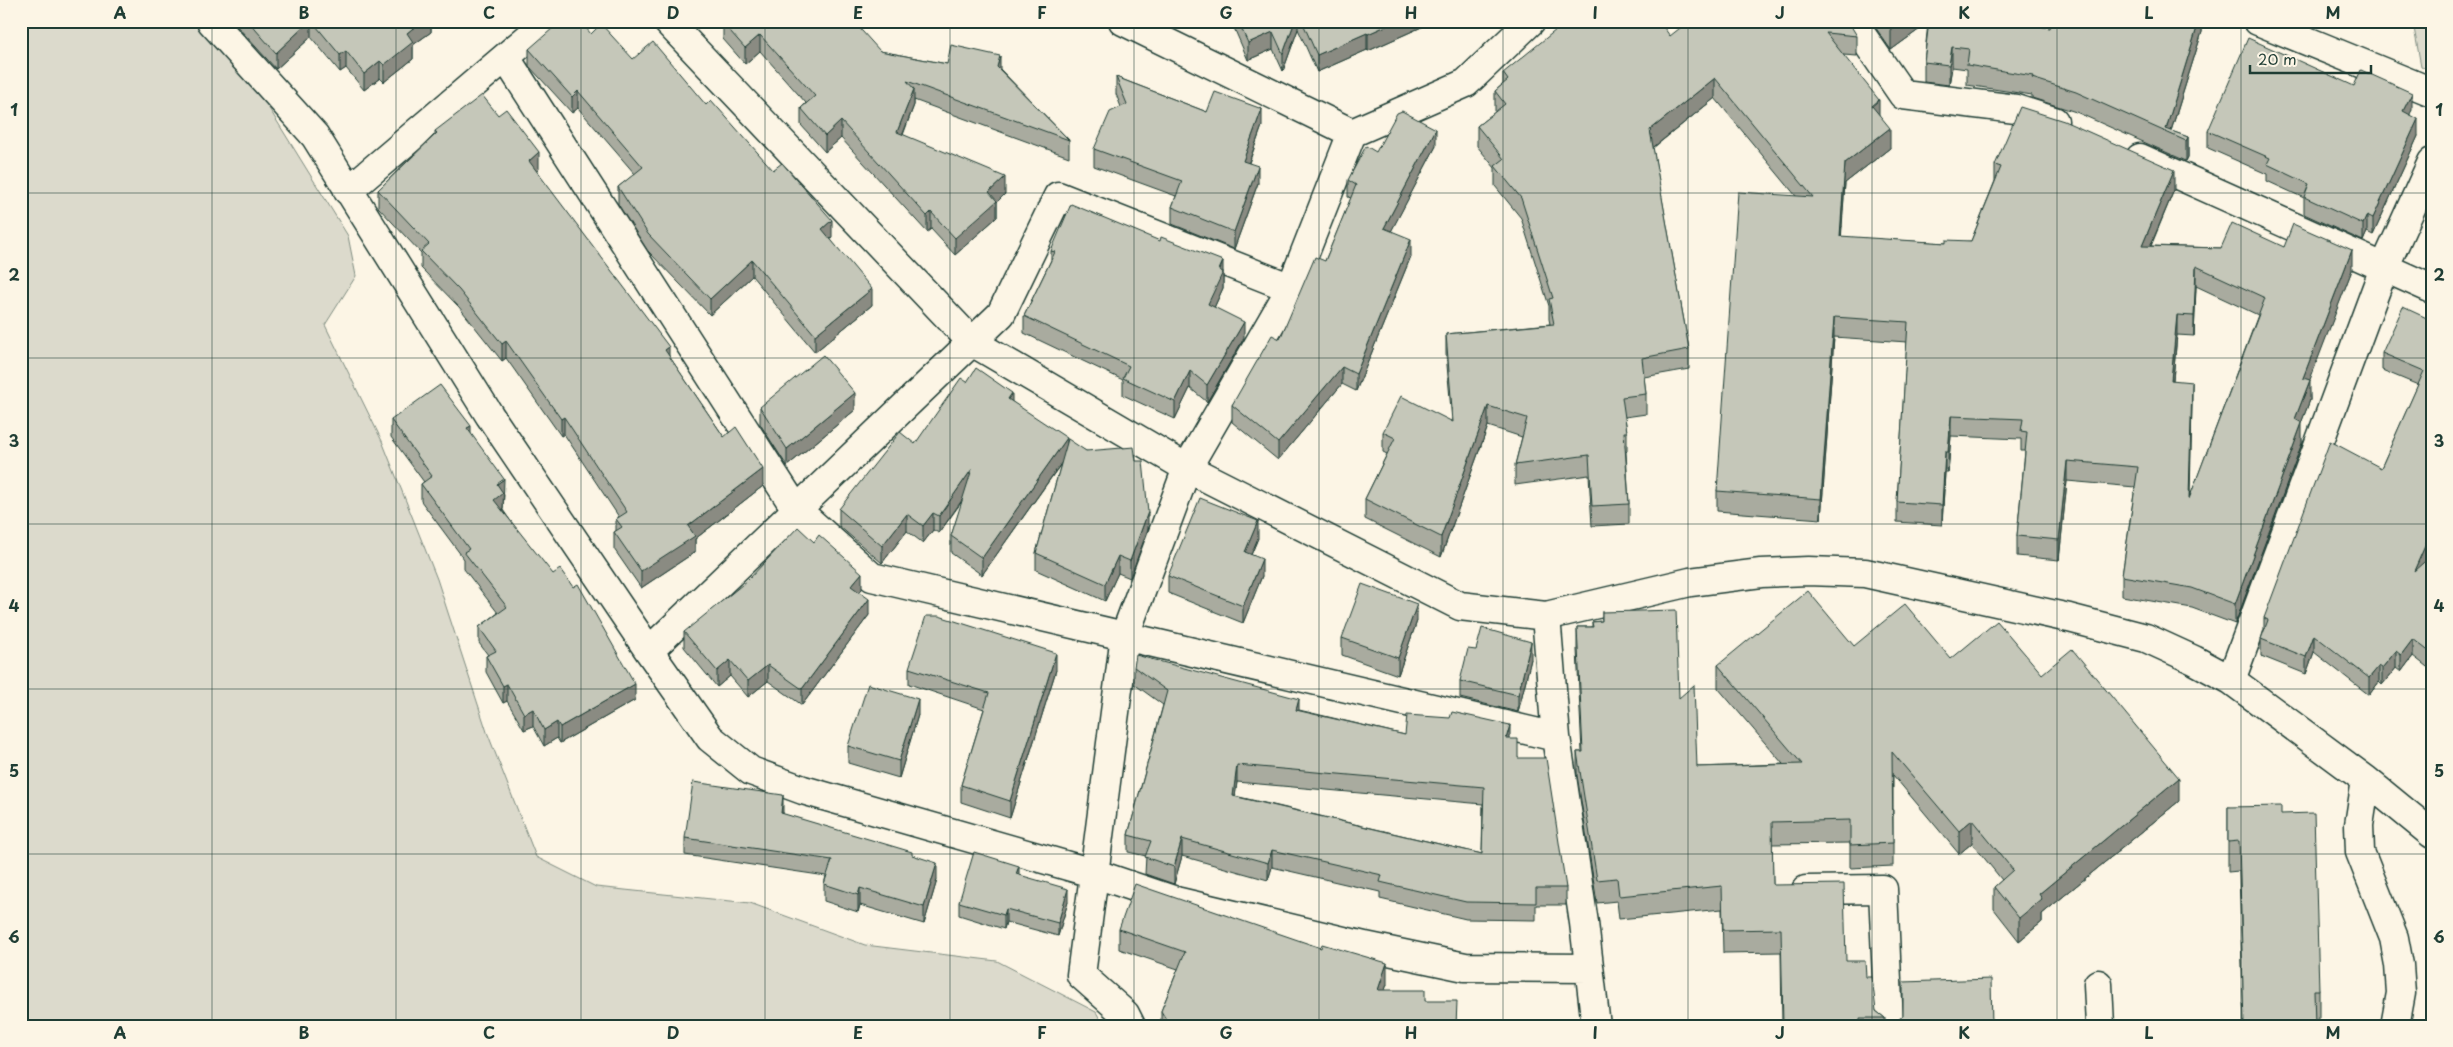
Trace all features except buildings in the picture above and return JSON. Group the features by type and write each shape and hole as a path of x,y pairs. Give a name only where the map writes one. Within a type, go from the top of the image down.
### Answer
{"street":[{"path":"211,21 315,136 348,192 490,416 648,652 710,738 750,771 803,790 1096,874 1176,901 1365,946 1465,967 1589,968"},
{"path":"348,192 548,21"},
{"path":"667,21 972,342 1187,468 1460,606 1546,616 1690,582 1761,573 1865,573 2146,638 2194,660 2231,680 2366,780 2432,834"},
{"path":"1123,21 1352,133"},
{"path":"1131,1026 1125,1014 1081,975 1096,874 1125,635 1187,468 1291,288 1352,133 1466,83 1531,21"},
{"path":"1852,21 1903,94 2016,109 2079,130"},
{"path":"2258,21 2432,92"},
{"path":"506,58 796,509 872,577 1556,737"},
{"path":"2115,146 2432,289"},
{"path":"2231,680 2384,268 2432,162"},
{"path":"648,652 1001,314 1058,196 1291,288"},
{"path":"1546,616 1556,737 1596,1026"},
{"path":"2366,780 2359,824 2360,852 2394,938 2400,965 2401,993 2395,1026"},
{"path":"1787,890 1883,889 1889,1026"},
{"path":"2098,984 2100,1026"}],"shaded area":[{"path":"21,21 194,21 262,97 348,236 356,276 325,325 382,441 437,579 487,732 536,857 596,887 750,903 865,945 997,961 1096,1012 1104,1026 21,1026"},
{"path":"2416,21 2432,21 2432,72 2421,66 2414,28"}]}
